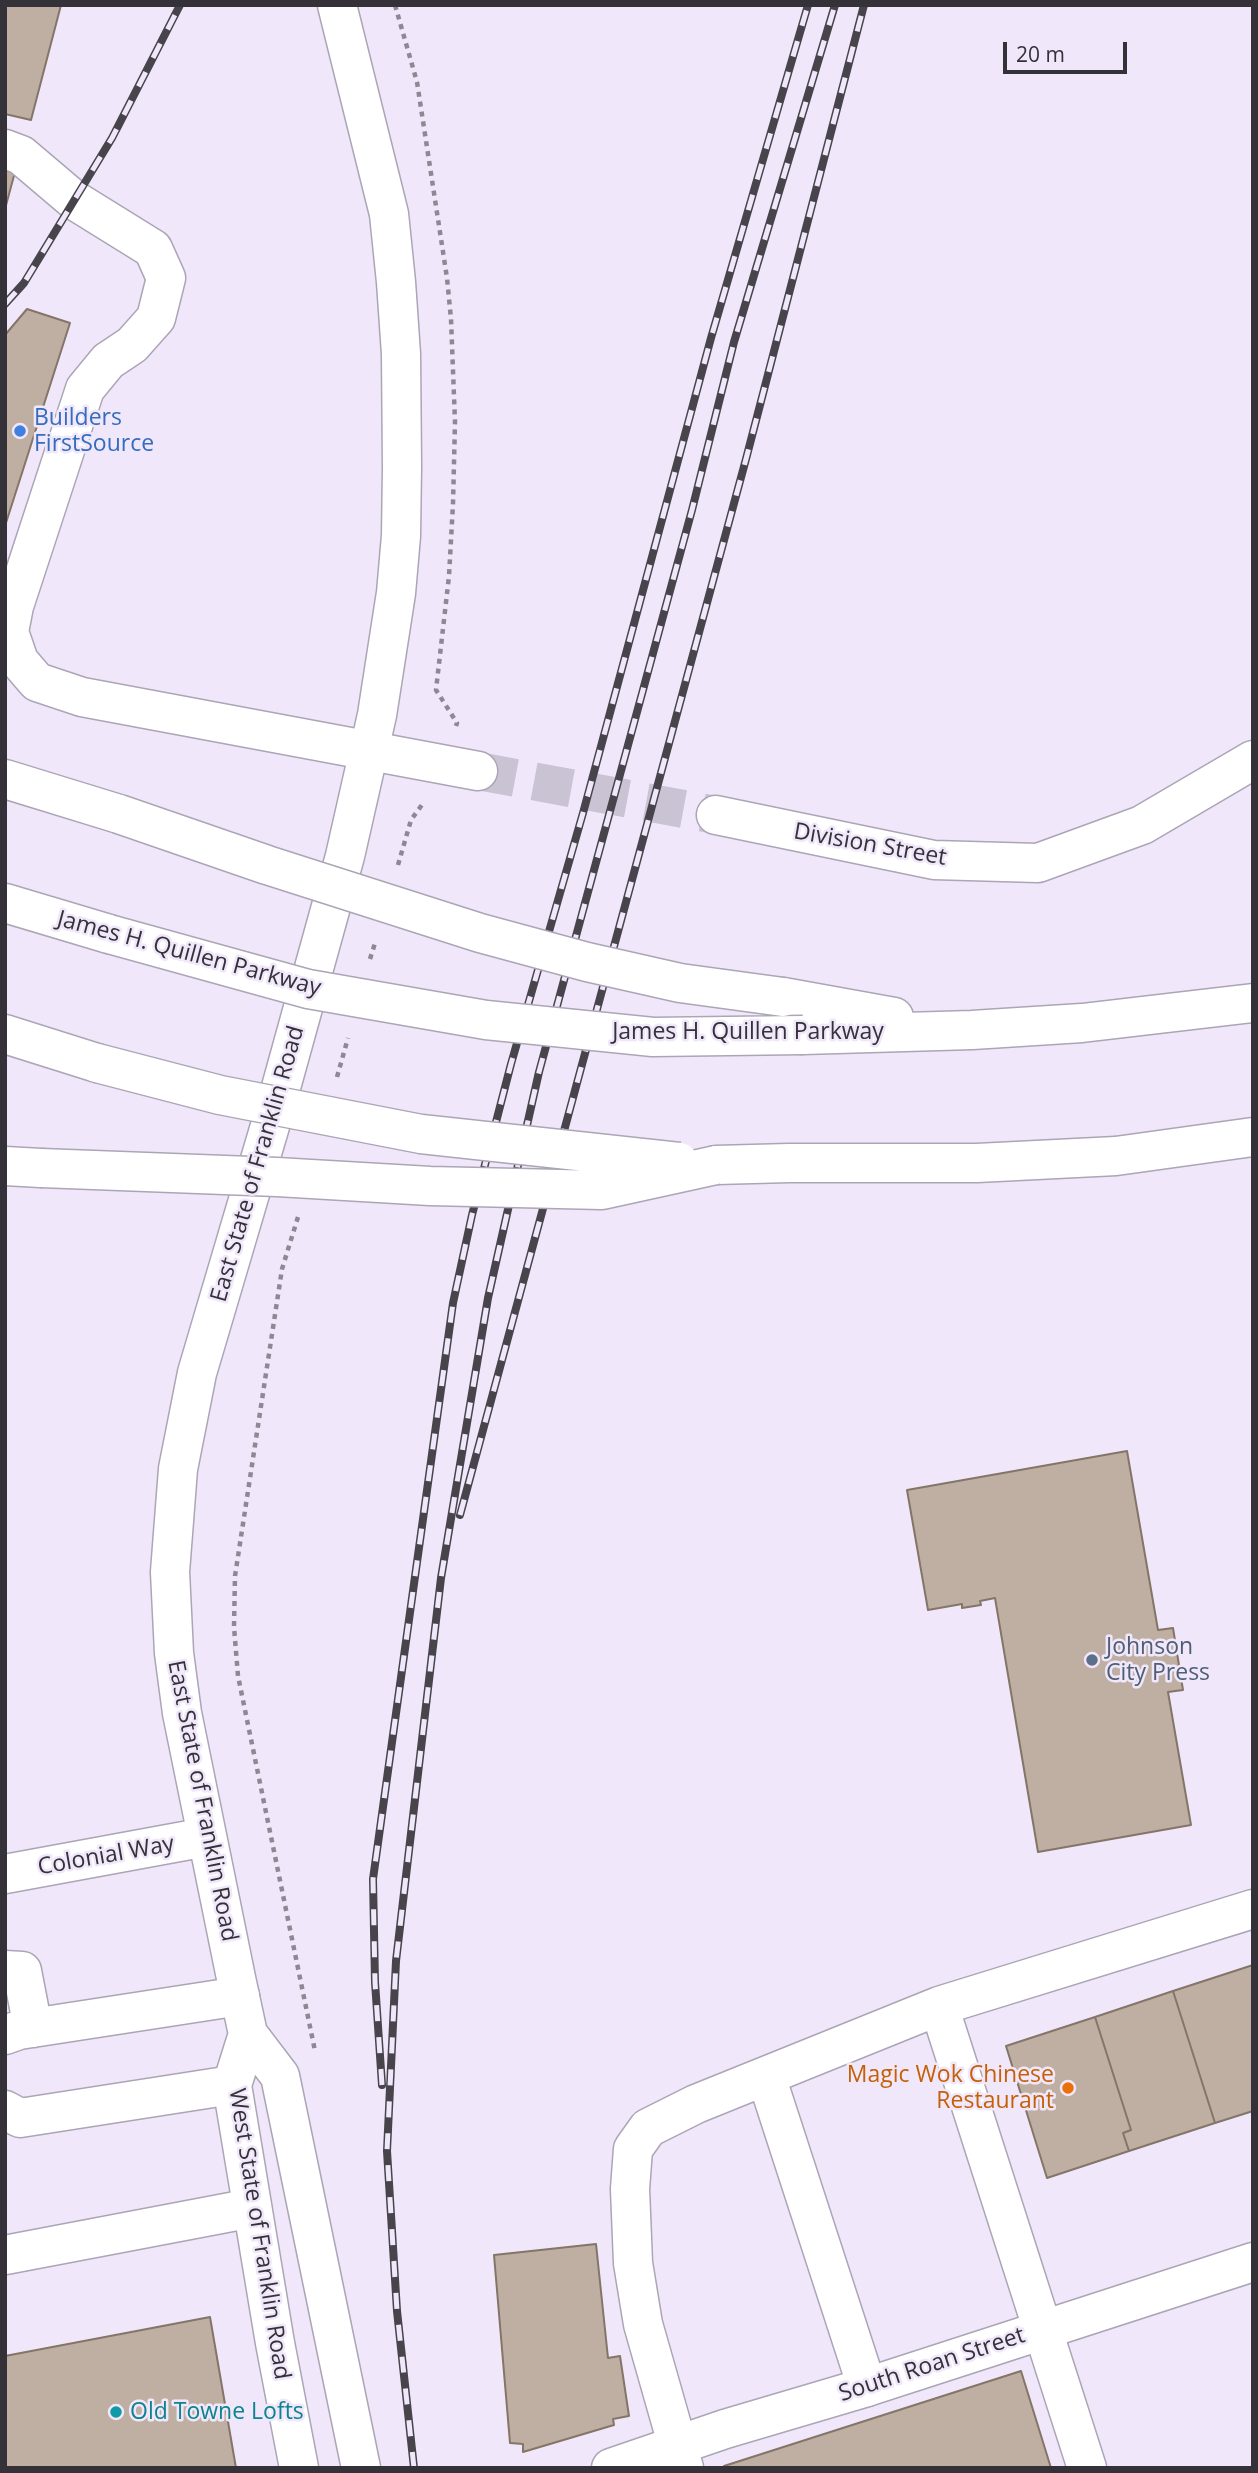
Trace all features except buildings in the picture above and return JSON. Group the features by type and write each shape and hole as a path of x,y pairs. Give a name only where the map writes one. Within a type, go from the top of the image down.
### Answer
{"main road":[{"name":"East State of Franklin Road","path":"248,2034 182,1713 174,1653 170,1572 178,1469 186,1419 203,1349 307,996 370,751 388,652 401,536 401,354 389,214 337,5"},
{"path":"5,149 21,155 74,200 153,249 166,278 156,318 132,345 108,361 86,389 14,606 9,632 19,662 37,682 82,697 464,768"},
{"name":"Division Street","path":"716,815 934,860 1038,863 1142,825 1253,760"},
{"path":"5,779 480,933 587,962 680,983 783,997 972,1030"},
{"name":"James H. Quillen Parkway","path":"5,903 308,989 486,1020 653,1037 972,1030 1082,1023 1253,1003"},
{"path":"5,1034 97,1063 220,1095 421,1134 716,1166 789,1163 977,1163 1116,1156 1253,1137"},
{"path":"23,1167 430,1186 602,1190 716,1166"},
{"name":"Colonial Way","path":"5,1874 206,1837"},
{"path":"680,2457 643,2324 633,2263 630,2189 633,2149 648,2128 696,2104 939,2006 1253,1909"},
{"path":"5,1970 22,1971 19,2031 240,1996"},
{"path":"939,2006 1087,2468"},
{"name":"West State of Franklin Road","path":"248,2034 232,2085 275,2343 299,2468"},
{"name":"West State of Franklin Road","path":"248,2034 280,2076 360,2468"},
{"path":"766,2076 867,2387"},
{"path":"5,2110 20,2118 232,2085"},
{"path":"5,2255 252,2208"},
{"name":"South Roan Street","path":"611,2468 680,2457 725,2429 867,2387 1253,2262"}],"path":[{"path":"396,872 411,820 464,768"},
{"path":"370,962 377,936"},
{"path":"336,1079 351,1026"},
{"path":"299,1213 282,1269 235,1576 234,1627 237,1676 316,2059"}],"tunnel":[{"path":"478,771 716,815"}],"railway":[{"path":"5,304 24,283 112,138 180,5"},
{"path":"382,2085 375,1982 373,1879 453,1303 472,1215 511,1064 583,813 711,338 808,5"},
{"path":"414,2468 397,2311 387,2151 396,1961 441,1578 488,1298 539,1072 692,510 734,342 835,5"},
{"path":"460,1515 746,459 864,5"}],"place":[{"name":"Builders FirstSource","path":"20,431"},
{"name":"Johnson City Press","path":"1092,1660"},
{"name":"Magic Wok Chinese Restaurant","path":"1068,2088"},
{"name":"Old Towne Lofts","path":"116,2412"}]}
